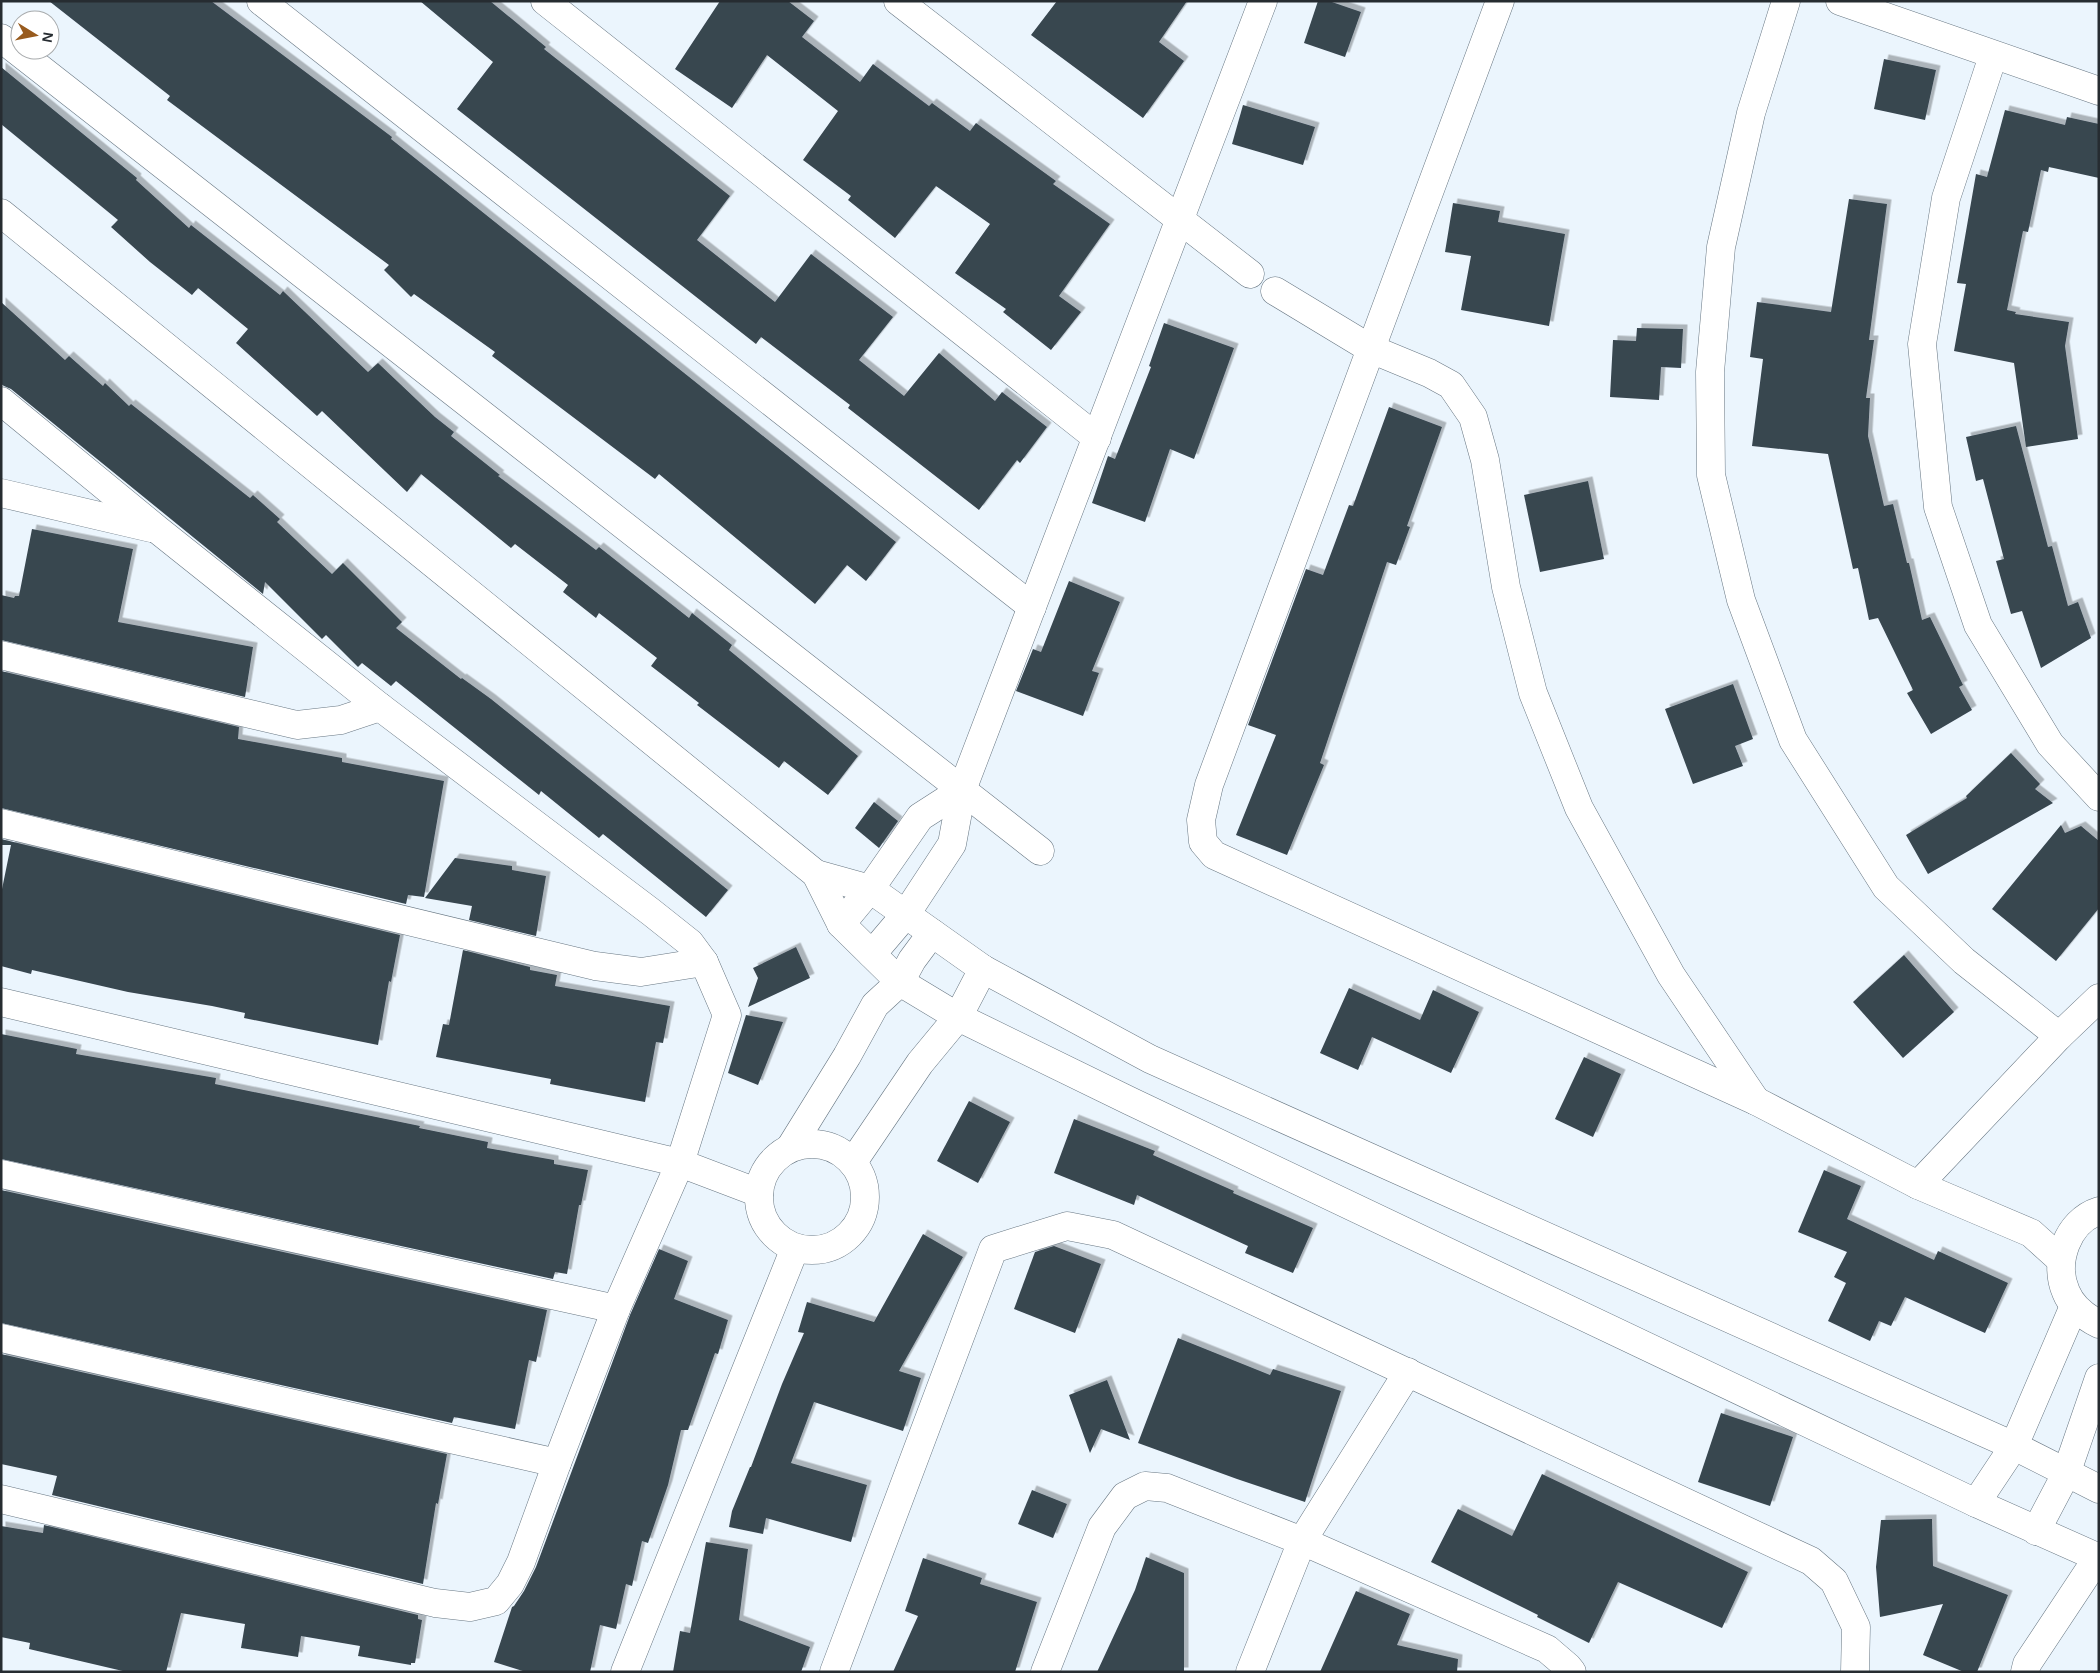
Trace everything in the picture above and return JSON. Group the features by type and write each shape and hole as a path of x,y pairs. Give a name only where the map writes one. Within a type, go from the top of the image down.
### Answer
{"street":[{"path":"261,1 1032,607"},
{"path":"544,1 1097,438"},
{"path":"898,1 1250,274"},
{"path":"1500,1 1209,785 1201,820 1203,842 1214,855 1756,1101 1918,1186 2031,1233 2061,1260"},
{"path":"1786,1 1750,113 1720,247 1710,372 1711,475 1741,600 1793,740 1886,887 1964,961 2059,1036"},
{"path":"1840,1 1993,56 2099,91"},
{"path":"872,954 906,914 952,844 962,790 1180,220 1253,6"},
{"path":"1,38 1040,851"},
{"path":"1993,56 1946,198 1922,344 1938,507 1978,625 2050,744 2099,797"},
{"path":"1,214 816,874 870,889 983,969 1150,1059 2014,1446 2066,1474 2099,1489"},
{"path":"1275,291 1370,349 1429,373 1451,385 1473,417 1485,460 1506,587 1533,693 1579,808 1671,975 1756,1101"},
{"path":"1,401 158,530 380,706 690,943 704,962 727,1015 680,1163 616,1309 521,1562 510,1584 496,1601 470,1607 435,1603 1,1499"},
{"path":"1,492 158,530"},
{"path":"1,655 297,726 341,720 380,706"},
{"path":"842,924 870,889 920,817 962,790"},
{"path":"1,823 595,966 640,972 704,962"},
{"path":"816,874 842,924 900,982 958,1018 1130,1102 1976,1503 2098,1558 2032,1669"},
{"path":"790,1148 847,1056 875,1005 900,982 912,960 932,933"},
{"path":"853,1162 920,1063 958,1018 983,969"},
{"path":"1918,1186 2059,1036 2099,998"},
{"path":"1,1002 680,1163 759,1193"},
{"path":"808,1143 825,1145 840,1151 853,1162 861,1176 866,1193 864,1210 857,1227 845,1240 829,1248 812,1251 795,1248 779,1240 767,1226 760,1210 759,1193 764,1175 775,1159 790,1148 808,1143"},
{"path":"1,1174 616,1309"},
{"path":"2099,1211 2078,1225 2066,1241 2061,1260 2061,1277 2066,1292 2074,1306 2086,1317 2099,1324"},
{"path":"834,1672 993,1249 1067,1226 1113,1235 1810,1560 1834,1581 1856,1627 1855,1672"},
{"path":"625,1672 795,1248"},
{"path":"1976,1503 2014,1446 2074,1306"},
{"path":"1,1338 557,1463"},
{"path":"1250,1672 1302,1542 1408,1372"},
{"path":"2036,1531 2066,1474 2099,1378"},
{"path":"1044,1672 1102,1527 1125,1496 1145,1486 1167,1488 1302,1542 1547,1649 1572,1672"}],"building":[{"path":"49,1 211,1 392,137 391,139 896,542 866,581 847,565 815,604 659,474 655,479 492,356 495,352 414,294 411,297 384,270 389,265 167,100 170,96"},
{"path":"420,1 490,1 546,47 544,49 730,196 697,240 775,302 811,254 893,317 859,360 904,396 939,353 995,401 1002,392 1047,427 1020,463 1017,460 979,510 848,408 850,405 761,337 756,344 457,109 493,62"},
{"path":"720,1 788,1 814,21 802,37 860,82 873,64 929,106 932,103 970,131 976,123 1056,181 1053,184 1110,224 1059,296 1081,312 1051,350 1003,312 1006,309 955,273 990,224 936,186 895,238 848,200 851,196 803,160 838,111 767,55 732,108 675,69"},
{"path":"1057,1 1187,1 1159,42 1184,61 1143,118 1031,35"},
{"path":"1318,1 1329,1 1361,12 1345,57 1304,43"},
{"path":"1884,59 1936,70 1925,120 1874,109"},
{"path":"1,67 137,178 136,180 189,228 191,225 280,295 283,291 368,372 378,363 435,417 454,432 451,436 500,475 498,476 596,550 599,547 689,618 692,613 732,645 729,650 858,756 828,795 784,761 779,768 697,705 699,703 651,666 657,658 599,613 596,618 563,592 568,585 515,544 511,548 421,474 407,492 322,411 317,416 236,343 248,329 198,288 192,295 150,262 111,227 118,220 1,124"},
{"path":"1243,105 1315,127 1303,165 1232,144"},
{"path":"2005,110 2065,125 2067,117 2099,124 2099,178 2049,167 2048,172 2041,170 2028,232 2023,231 2007,310 2016,312 2015,314 2069,322 2065,346 2078,439 2026,447 2014,363 1954,351 1966,284 1957,283 1976,174 1987,177"},
{"path":"1849,199 1887,204 1869,340 1874,340 1866,398 1870,398 1868,436 1884,506 1893,504 1922,620 1930,617 1963,685 1959,687 1972,710 1931,734 1907,693 1913,690 1878,618 1869,620 1858,568 1853,569 1828,454 1752,446 1763,359 1750,357 1757,302 1831,312"},
{"path":"1453,203 1500,211 1498,222 1565,234 1549,326 1461,310 1471,256 1445,252"},
{"path":"1,302 65,360 69,356 103,386 105,383 129,406 131,404 250,498 253,495 280,519 277,522 332,574 343,563 402,622 396,628 461,679 491,699 728,890 706,917 603,834 599,838 541,791 539,795 396,681 391,686 362,663 358,667 326,635 322,639 265,582 263,594 11,389 1,384"},
{"path":"1164,323 1234,348 1194,459 1170,449 1145,522 1092,503 1108,456 1115,459 1151,367 1149,366"},
{"path":"1637,328 1683,329 1681,368 1661,367 1659,400 1610,397 1613,340 1636,341"},
{"path":"1389,407 1442,427 1407,526 1410,527 1396,565 1387,562 1320,763 1324,765 1287,855 1236,835 1276,735 1248,725 1306,569 1323,575 1349,505 1353,506"},
{"path":"2016,426 2048,547 2052,546 2068,606 2078,602 2091,638 2041,668 2022,611 2011,614 1996,561 2004,559 1983,479 1976,481 1966,437"},
{"path":"1588,481 1604,559 1540,572 1524,495"},
{"path":"32,529 133,549 118,622 253,647 245,697 1,640 1,595 14,598 19,596"},
{"path":"1069,581 1120,602 1092,671 1099,673 1083,716 1016,691 1033,649 1041,652"},
{"path":"1,671 239,727 238,739 342,758 342,762 444,781 424,897 408,895 406,904 1,808"},
{"path":"1733,684 1753,739 1735,746 1743,766 1693,784 1665,709"},
{"path":"2011,753 2040,784 2035,789 2053,803 1928,874 1906,835 1967,798 1966,796"},
{"path":"874,802 898,821 879,848 855,828"},
{"path":"2061,825 2065,833 2081,826 2099,841 2099,908 2056,961 1992,909"},
{"path":"1,839 400,935 391,982 389,981 378,1045 244,1018 245,1013 212,1006 128,992 32,970 31,974 1,966 1,894 11,845 1,845"},
{"path":"455,858 512,866 512,870 546,876 536,936 469,920 472,906 425,898"},
{"path":"796,947 810,978 748,1007 758,978 753,968"},
{"path":"463,950 530,967 530,970 557,975 555,986 670,1006 663,1043 656,1042 645,1102 550,1084 551,1079 436,1057 443,1024 449,1025"},
{"path":"1904,955 1954,1012 1903,1058 1853,1002"},
{"path":"1349,988 1420,1020 1433,990 1479,1012 1451,1073 1372,1037 1358,1070 1320,1053"},
{"path":"746,1015 783,1022 758,1085 728,1073"},
{"path":"1,1034 77,1049 76,1054 216,1078 215,1084 420,1126 419,1128 488,1142 487,1148 554,1160 554,1164 588,1170 581,1205 579,1205 567,1274 555,1272 553,1279 1,1159"},
{"path":"1584,1057 1621,1074 1593,1137 1555,1119"},
{"path":"969,1101 1010,1122 978,1183 937,1161"},
{"path":"1074,1119 1155,1151 1153,1155 1313,1228 1293,1273 1245,1253 1248,1246 1137,1195 1134,1205 1054,1173"},
{"path":"1824,1170 1861,1186 1847,1219 1934,1260 1938,1251 2008,1283 1985,1333 1905,1297 1891,1326 1879,1321 1870,1341 1828,1321 1846,1283 1834,1277 1847,1252 1798,1232"},
{"path":"1,1190 547,1310 536,1362 529,1360 515,1429 454,1417 452,1423 1,1323"},
{"path":"923,1234 963,1257 899,1371 921,1378 903,1431 814,1402 791,1463 867,1485 851,1542 766,1518 763,1534 729,1527 732,1511 804,1333 798,1332 807,1302 874,1322"},
{"path":"1054,1246 1101,1264 1075,1333 1014,1309 1035,1252"},
{"path":"659,1249 688,1261 674,1299 728,1320 718,1354 715,1353 688,1430 681,1430 668,1485 648,1543 642,1541 632,1586 626,1584 616,1629 600,1625 590,1672 526,1672 494,1662 512,1607 524,1591 536,1567 630,1315"},
{"path":"1178,1338 1270,1375 1273,1369 1341,1391 1305,1502 1138,1443"},
{"path":"1,1354 447,1454 438,1504 436,1503 423,1584 52,1495 57,1476 1,1464"},
{"path":"1107,1380 1130,1440 1101,1429 1090,1453 1069,1395"},
{"path":"1721,1413 1793,1437 1770,1506 1698,1482"},
{"path":"1542,1474 1748,1572 1722,1628 1618,1582 1589,1643 1537,1617 1538,1615 1431,1562 1458,1509 1512,1536"},
{"path":"1032,1490 1067,1504 1053,1538 1018,1524"},
{"path":"1932,1519 1933,1566 2008,1595 1977,1672 1964,1672 1923,1655 1943,1604 1880,1617 1876,1567 1881,1520"},
{"path":"44,1525 418,1615 418,1619 422,1620 415,1663 411,1663 411,1665 358,1656 360,1646 301,1636 298,1657 241,1648 245,1624 181,1613 166,1672 127,1672 29,1649 30,1643 1,1637 1,1526 43,1533"},
{"path":"706,1542 748,1549 739,1620 810,1647 801,1672 673,1672 680,1631 690,1633"},
{"path":"1146,1557 1184,1573 1184,1672 1097,1672 1135,1590"},
{"path":"923,1558 982,1578 980,1584 1037,1602 1015,1672 893,1672 918,1616 905,1611"},
{"path":"1356,1591 1410,1614 1397,1645 1458,1659 1457,1672 1320,1672"}]}
